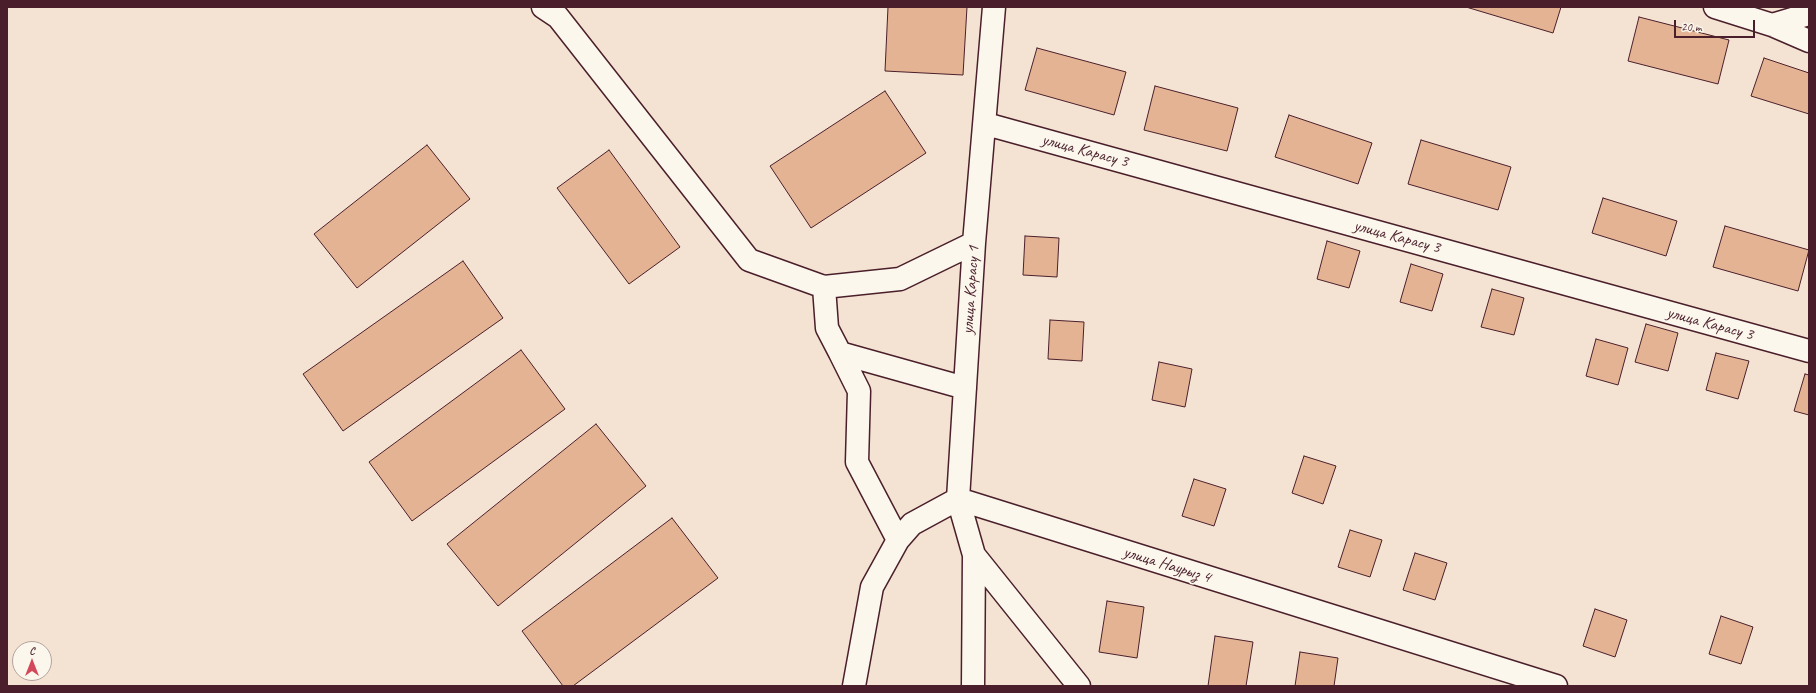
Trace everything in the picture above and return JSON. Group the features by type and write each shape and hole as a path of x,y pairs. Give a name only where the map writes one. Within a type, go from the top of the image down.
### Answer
{"street":[{"path":"543,7 558,17 749,260 824,287 900,279 974,243"},
{"name":"улица Карасу 1","path":"958,500 974,243 986,124 994,7"},
{"path":"1715,7 1772,25 1809,41"},
{"path":"1772,25 1809,14"},
{"name":"улица Карасу 3","path":"986,124 1809,351"},
{"path":"824,287 827,328 859,392 857,462 898,540"},
{"path":"840,353 965,388"},
{"path":"854,686 872,587 898,540 912,524 958,500 974,556 973,686"},
{"name":"улица Наурыз 4","path":"958,500 1556,686"},
{"path":"974,556 1079,686"}],"building":[{"path":"888,7 967,7 963,75 885,71"},
{"path":"1466,7 1561,7 1553,33"},
{"path":"1639,17 1729,40 1718,84 1628,61"},
{"path":"1037,48 1126,72 1114,115 1025,90"},
{"path":"1764,58 1809,73 1809,114 1751,96"},
{"path":"1155,86 1238,108 1227,151 1144,130"},
{"path":"885,91 926,153 811,228 770,166"},
{"path":"1289,115 1372,143 1358,184 1275,157"},
{"path":"1421,140 1511,167 1498,210 1408,184"},
{"path":"427,145 470,199 357,288 314,234"},
{"path":"609,150 680,247 629,284 557,188"},
{"path":"1603,198 1677,221 1666,256 1592,233"},
{"path":"1725,226 1809,250 1798,291 1713,267"},
{"path":"1025,236 1059,238 1057,277 1023,275"},
{"path":"1327,241 1360,251 1349,288 1317,279"},
{"path":"463,261 503,318 343,431 303,374"},
{"path":"1411,264 1443,274 1432,311 1400,302"},
{"path":"1492,289 1524,298 1514,335 1481,327"},
{"path":"1050,320 1084,322 1082,361 1048,359"},
{"path":"1646,324 1678,333 1668,371 1635,362"},
{"path":"1596,339 1628,348 1618,385 1586,376"},
{"path":"521,350 565,409 412,521 369,462"},
{"path":"1716,353 1749,361 1738,399 1706,390"},
{"path":"1159,362 1192,369 1185,407 1152,400"},
{"path":"1805,374 1809,375 1809,415 1794,411"},
{"path":"596,424 646,486 498,606 447,544"},
{"path":"1304,456 1336,466 1323,504 1292,493"},
{"path":"1194,479 1226,489 1214,526 1182,516"},
{"path":"672,518 718,578 573,686 563,686 522,631"},
{"path":"1350,530 1382,540 1370,577 1338,567"},
{"path":"1415,553 1447,563 1435,600 1403,590"},
{"path":"1107,601 1144,607 1137,658 1099,652"},
{"path":"1595,609 1627,620 1615,657 1583,646"},
{"path":"1721,616 1753,627 1741,664 1709,654"},
{"path":"1215,636 1253,642 1246,686 1208,686"},
{"path":"1300,652 1338,658 1334,686 1295,686"}]}
